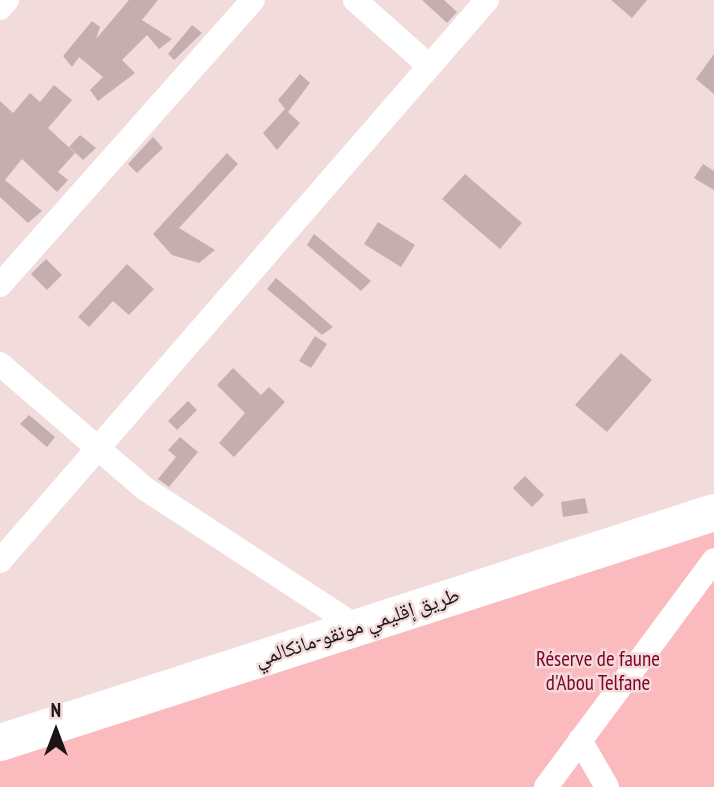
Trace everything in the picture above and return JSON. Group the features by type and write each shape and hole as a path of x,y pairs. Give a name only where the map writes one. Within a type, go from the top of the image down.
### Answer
{"highway":[{"name":"طريق إقليمي مونقو-مانكالمي","path":"0,742 714,512"}],"street":[{"path":"0,8 8,0"},
{"path":"0,285 253,0"},
{"path":"355,0 429,66"},
{"path":"0,561 487,0"},
{"path":"0,364 144,488 357,627"},
{"path":"546,787 714,560"},
{"path":"580,740 607,787"}],"green space":[{"name":"Réserve de faune d'Abou Telfane","path":"714,512 714,787 0,787 0,742"}],"building":[{"path":"129,0 158,0 142,20 172,39 159,49 147,35 122,60 135,73 98,101 90,90 103,77 79,57 72,67 63,56 92,21 100,27 96,39"},
{"path":"422,0 444,0 457,12 447,23"},
{"path":"611,0 647,0 632,18"},
{"path":"192,25 202,33 174,60 168,54"},
{"path":"714,54 714,94 696,79"},
{"path":"300,74 310,83 288,112 300,123 277,150 263,133 285,109 278,100"},
{"path":"54,85 72,100 48,128 75,153 58,172 68,180 57,192 22,159 5,180 42,211 28,223 0,197 0,101 13,113 30,93 40,102"},
{"path":"80,135 96,148 83,160 69,147"},
{"path":"153,137 163,148 137,173 128,164"},
{"path":"227,153 238,164 179,228 215,250 199,263 172,255 153,234"},
{"path":"703,164 714,171 714,190 694,178"},
{"path":"465,174 522,223 500,249 442,199"},
{"path":"378,222 415,245 401,267 364,244"},
{"path":"314,234 371,281 361,291 307,245"},
{"path":"46,259 62,275 47,290 31,274"},
{"path":"127,264 154,289 129,315 113,301 89,327 78,317"},
{"path":"276,278 333,327 322,335 267,289"},
{"path":"315,336 327,344 311,368 299,361"},
{"path":"621,353 652,380 607,432 575,405"},
{"path":"233,368 261,395 269,387 285,402 234,457 219,443 245,413 217,385"},
{"path":"188,401 197,410 177,430 168,421"},
{"path":"29,415 55,437 47,447 20,424"},
{"path":"180,437 198,452 169,487 158,479 176,457 168,450"},
{"path":"525,476 544,495 532,507 513,488"},
{"path":"585,498 588,513 563,517 561,502"}]}
